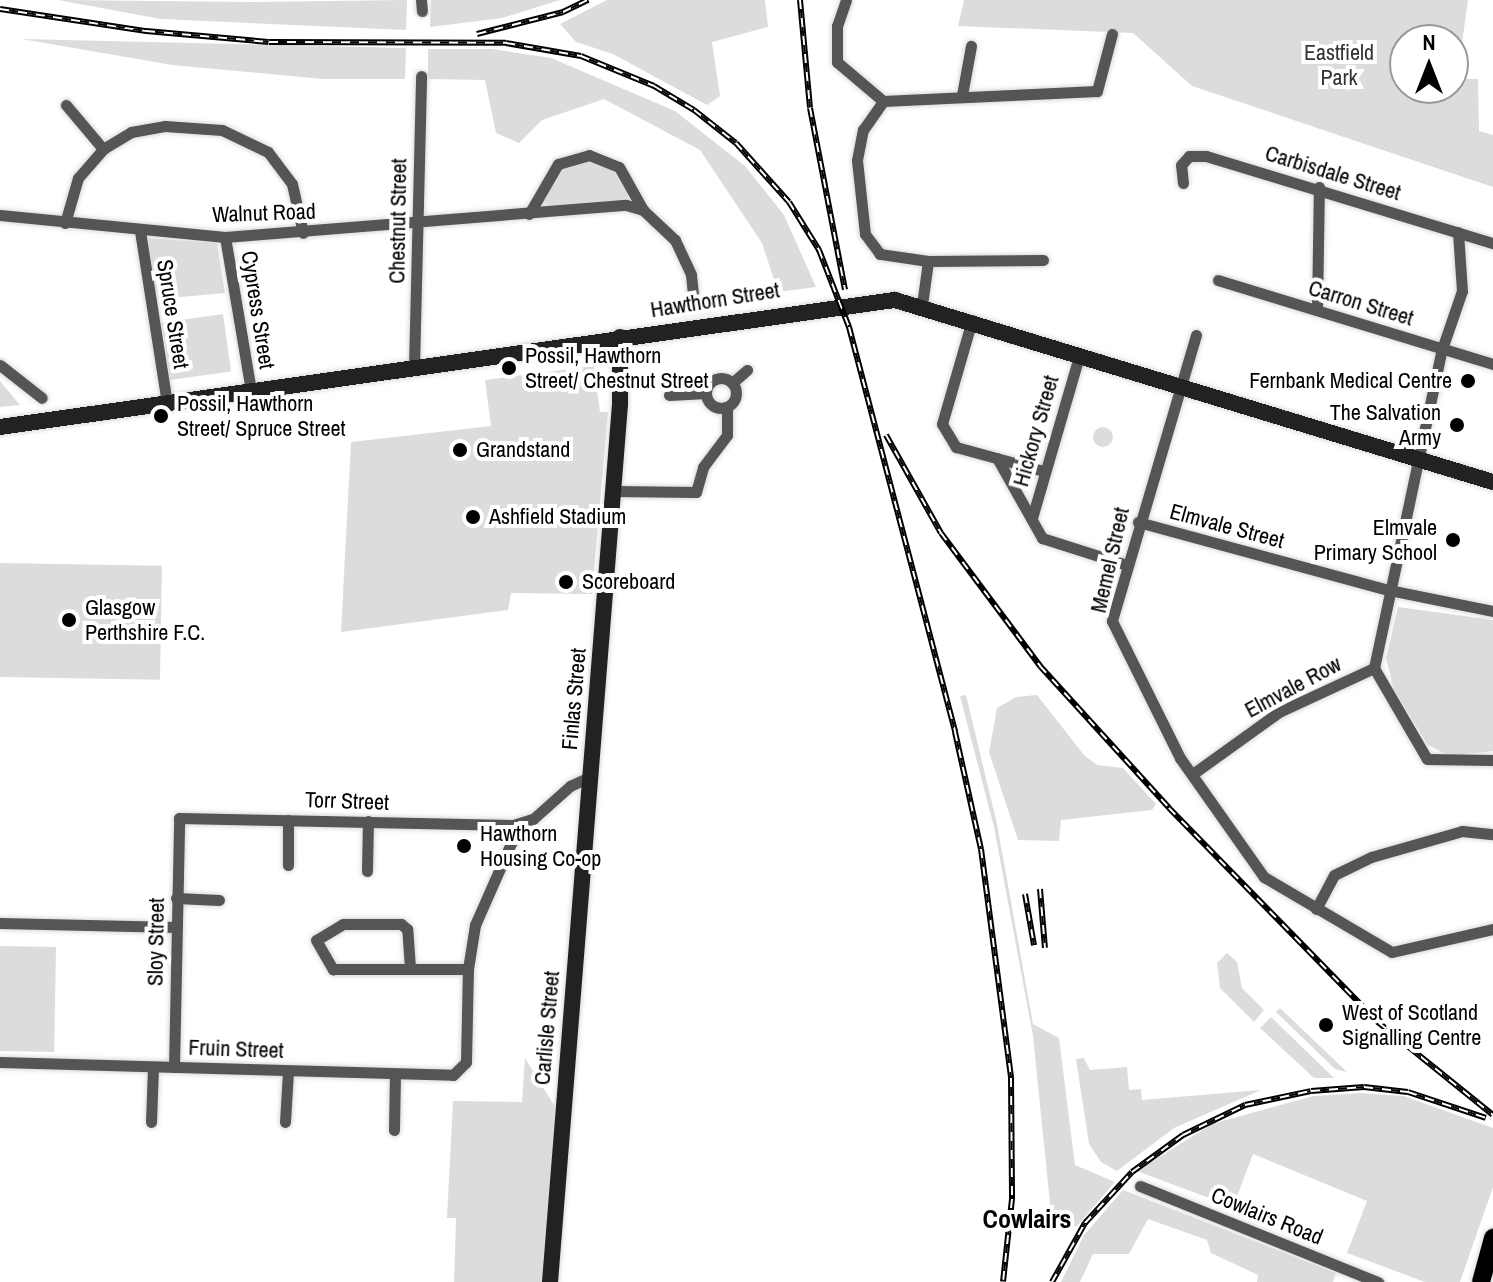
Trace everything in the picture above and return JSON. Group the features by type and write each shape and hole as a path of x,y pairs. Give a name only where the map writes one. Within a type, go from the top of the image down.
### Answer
{"main road":[{"name":"Hawthorn Street","path":"0,427 863,301 922,305 1182,389 1493,482"},
{"name":"Finlas Street","path":"589,777 613,491 620,337"},
{"name":"Hawthorn Street","path":"1418,461 1493,470"},
{"name":"Carlisle Street","path":"550,1282 589,777"},
{"path":"1481,1282 1493,1238"}],"street":[{"path":"846,0 837,26 837,62 883,101 1097,91 1112,34"},
{"path":"962,95 971,46"},
{"name":"Chestnut Street","path":"414,367 421,76"},
{"path":"883,101 863,130 857,160 865,234 880,254 928,261 1043,260"},
{"path":"66,105 103,149"},
{"path":"65,223 78,178 103,149 131,132 165,126 239,136 281,167 299,201 303,233"},
{"path":"529,214 558,164 589,155 619,167 643,210 680,249 691,275 694,306"},
{"name":"Carbisdale Street","path":"1183,183 1181,165 1189,156 1206,156 1319,187 1493,243"},
{"path":"1317,310 1319,187"},
{"name":"Walnut Road","path":"0,215 225,237 419,224 626,205 643,210"},
{"name":"Spruce Street","path":"140,231 167,403"},
{"path":"1458,232 1462,291 1442,349 1374,668 1427,759 1493,760"},
{"name":"Cypress Street","path":"225,237 251,391"},
{"path":"922,305 928,261"},
{"name":"Carron Street","path":"1218,280 1493,364"},
{"path":"675,309 712,304"},
{"path":"972,320 942,424 956,447 1044,471"},
{"name":"Memel Street","path":"1196,335 1182,389 1138,522 1112,621 1180,758 1194,773 1264,877 1392,952 1493,929"},
{"name":"Hickory Street","path":"1032,518 1079,356"},
{"path":"0,365 42,398"},
{"path":"732,383 747,370"},
{"path":"669,395 706,393 718,379 732,383"},
{"path":"613,491 696,492 703,467 727,435 727,407 735,396 732,383"},
{"path":"706,393 713,406 727,407"},
{"path":"997,458 1042,538 1127,565"},
{"name":"Elmvale Street","path":"1138,522 1389,590 1493,611"},
{"name":"Elmvale Row","path":"1194,773 1279,712 1374,668"},
{"name":"Finlas Street","path":"513,825 533,819 570,786 589,777"},
{"name":"Torr Street","path":"179,818 513,825"},
{"name":"Sloy Street","path":"174,1067 179,818"},
{"path":"288,820 288,865"},
{"path":"367,871 368,821"},
{"path":"410,968 407,929 401,924 343,924 316,940 333,969 468,969 475,925 512,841 513,825"},
{"path":"1316,909 1334,875 1371,857 1462,831 1493,834"},
{"path":"176,898 219,900"},
{"path":"0,923 176,927"},
{"name":"Fruin Street","path":"0,1062 453,1075 466,1062 468,969"},
{"path":"151,1122 153,1067"},
{"path":"285,1122 288,1071"},
{"path":"394,1130 395,1074"},
{"name":"Cowlairs Road","path":"1140,1186 1378,1282"}],"green space":[{"path":"58,0 407,0 406,30 161,19"},
{"path":"431,0 560,0 502,18 430,27"},
{"path":"607,0 765,0 768,27 712,42 720,96 707,105 613,54 576,42 560,24"},
{"name":"Eastfield Park","path":"964,0 1468,0 1465,24 1389,24 1389,104 1469,104 1469,79 1478,79 1479,131 1493,135 1493,187 1192,86 1133,33 958,26"},
{"path":"22,39 406,48 405,79 323,79 172,65"},
{"path":"428,49 492,49 551,58 675,111 745,166 784,215 816,287 778,292 762,243 700,150 604,99 542,120 519,143 496,133 485,80 428,79"},
{"path":"584,160 610,167 632,192 627,199 549,206 541,200 558,171"},
{"path":"145,238 217,243 225,293 158,299"},
{"path":"223,314 231,371 170,380 162,323"},
{"name":"Ashfield Stadium","path":"594,366 600,412 608,412 592,594 511,593 508,610 341,632 351,442 491,426 485,380"},
{"path":"0,381 20,405 0,407"},
{"path":"1103,427 1110,430 1113,437 1110,444 1103,447 1096,444 1093,437 1096,430"},
{"name":"Glasgow Perthshire F.C.","path":"0,563 162,566 160,680 0,677"},
{"path":"1398,607 1493,620 1493,751 1450,756 1428,745 1394,690 1386,658"},
{"path":"966,695 997,824 1033,1024 1059,1038 1075,1165 1115,1182 1077,1226 1052,1223 1033,1036 994,827 960,696"},
{"path":"1037,695 1084,755 1097,765 1123,768 1156,804 1152,810 1061,820 1059,841 1018,840 989,752 997,708 1016,697"},
{"path":"0,946 56,947 54,1052 0,1051"},
{"path":"1227,953 1237,962 1242,988 1264,1010 1254,1022 1220,988 1217,963"},
{"path":"1280,1008 1347,1072 1335,1069 1276,1012"},
{"path":"1271,1017 1334,1078 1314,1078 1260,1028"},
{"path":"525,1058 562,1118 550,1282 454,1282 456,1218 447,1218 453,1101 522,1102"},
{"path":"1084,1058 1090,1070 1127,1067 1129,1090 1141,1089 1142,1100 1261,1090 1174,1128 1117,1171 1101,1162 1089,1144 1076,1059"},
{"path":"1361,1093 1404,1096 1493,1128 1493,1187 1460,1282 1425,1282 1347,1253 1367,1201 1253,1154 1233,1207 1137,1171 1212,1124 1313,1096"},
{"path":"1123,1190 1336,1273 1333,1282 1257,1282 1258,1275 1211,1253 1207,1240 1148,1219 1129,1254 1093,1254 1080,1282 1061,1282 1084,1235"}],"railway":[{"path":"477,34 563,12 588,0"},
{"path":"800,0 810,108 845,290"},
{"path":"0,9 146,31 269,42 506,43 581,56 654,86 694,110 736,143 789,202 819,250 849,327 955,732 981,849 1011,1078 1012,1199 1003,1282"},
{"path":"886,435 941,533 1040,666 1169,808 1379,1023 1493,1115"},
{"path":"1040,889 1045,948"},
{"path":"1025,894 1034,945"},
{"path":"1052,1282 1085,1223 1132,1172 1183,1135 1245,1105 1311,1091 1364,1087 1408,1092 1486,1118"}],"place":[{"name":"Possil, Hawthorn Street/ Chestnut Street","path":"509,368"},
{"name":"Fernbank Medical Centre","path":"1468,381"},
{"name":"Possil, Hawthorn Street/ Spruce Street","path":"161,416"},
{"name":"The Salvation Army","path":"1457,425"},
{"name":"Grandstand","path":"460,450"},
{"name":"Ashfield Stadium","path":"473,517"},
{"name":"Elmvale Primary School","path":"1453,540"},
{"name":"Scoreboard","path":"566,582"},
{"name":"Glasgow Perthshire F.C.","path":"69,620"},
{"name":"Hawthorn Housing Co-op","path":"464,846"},
{"name":"West of Scotland Signalling Centre","path":"1326,1025"}],"district":[{"name":"Cowlairs","path":"1027,1219"}]}
